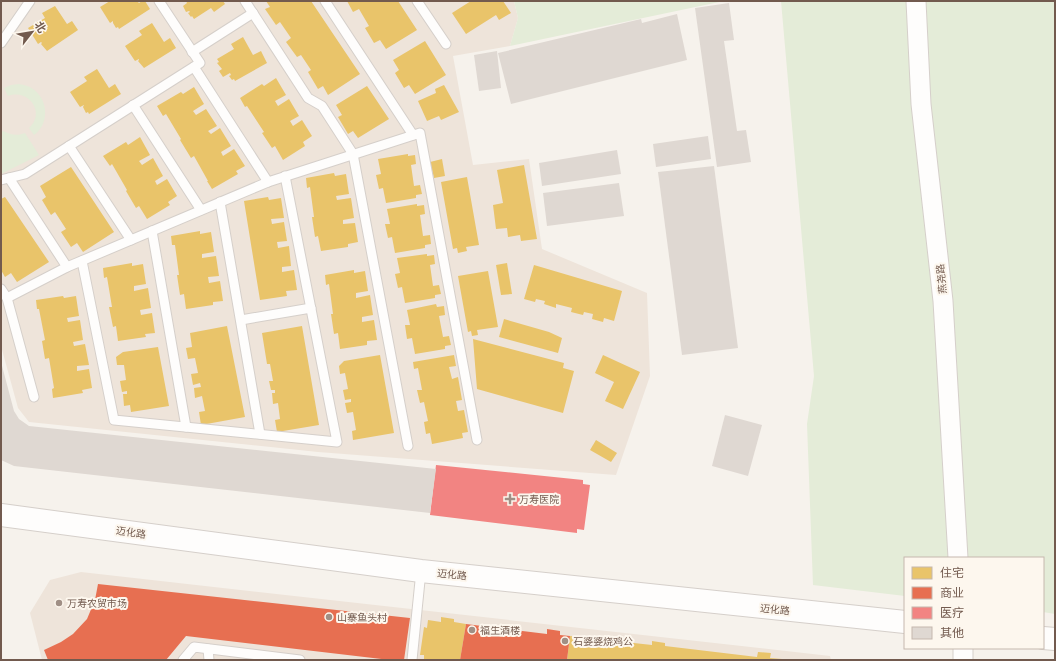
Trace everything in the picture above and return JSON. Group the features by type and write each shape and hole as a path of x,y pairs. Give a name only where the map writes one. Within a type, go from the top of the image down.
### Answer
{"street":[{"name":"燕尧路","path":"916,1 921,104 943,301 958,557"},
{"name":"迈化路","path":"1,515 421,571 904,622"},
{"path":"1044,638 1055,639"},
{"path":"963,649 963,660"}],"lane":[{"path":"1,43 5,30 30,1"},
{"path":"67,267 5,179 25,174 200,63 159,1"},
{"path":"245,1 308,98 322,106 353,154 408,446"},
{"path":"325,1 413,135"},
{"path":"417,1 446,44"},
{"path":"192,52 252,13"},
{"path":"194,67 268,182"},
{"path":"133,105 201,210"},
{"path":"7,298 67,267 268,182 420,133 477,440"},
{"path":"69,146 131,240"},
{"path":"82,261 114,420 337,442 286,176"},
{"path":"220,202 260,434"},
{"path":"152,231 186,427"},
{"path":"1,289 7,298 34,397"},
{"path":"241,320 311,308"},
{"path":"412,660 421,571"},
{"path":"183,660 194,647 267,658 300,660"},
{"path":"208,649 209,660"}],"shaded area":[{"path":"1,1 514,1 518,18 510,46 453,56 473,165 529,159 542,249 647,293 650,376 616,475 318,452 29,422 18,408 1,346"},
{"path":"81,572 830,656 831,660 42,660 30,613 50,580"}],"green space":[{"path":"514,1 724,1 510,46 518,18"},
{"path":"781,1 1055,1 1055,614 1044,612 1044,557 904,557 904,596 813,585 807,424 814,376"},
{"path":"19,84 33,89 42,99 45,112 44,119 39,131 34,135 29,128 34,122 36,116 33,103 23,96 16,94 8,96 4,88"},
{"path":"3,131 14,135 25,133 39,155 1,174 1,132"}],"building: 住宅":[{"path":"110,1 137,1 139,3 145,1 150,9 119,29 118,27 116,28 113,21 110,23 100,7"},
{"path":"186,1 223,1 225,4 214,12 211,8 194,19 188,13 190,12 189,11 186,12 183,6 187,3"},
{"path":"266,1 311,1 360,74 328,95 323,86 318,89 308,72 311,70 301,55 297,57 286,42 291,38 280,22 276,25 265,9 270,7"},
{"path":"347,1 398,1 417,30 386,49 380,40 374,43 365,28 369,26 359,9 353,12"},
{"path":"471,1 503,1 511,13 499,20 496,15 466,34 452,13"},
{"path":"55,6 67,24 72,21 78,30 47,51 41,42 38,44 28,28 45,18 42,13"},
{"path":"152,23 164,42 170,38 176,48 144,68 138,61 139,59 135,61 125,46 142,35 139,31"},
{"path":"243,37 253,55 261,51 267,63 235,81 229,76 231,75 230,73 223,77 219,71 222,69 217,63 219,62 217,59 234,49 231,44"},
{"path":"425,41 446,75 415,94 409,85 404,88 395,73 399,70 393,60"},
{"path":"97,69 109,88 115,84 121,94 89,114 88,112 86,113 83,107 84,105 80,107 70,92 87,81 84,77"},
{"path":"276,78 286,95 275,101 278,106 289,99 299,116 290,121 293,126 302,120 312,136 303,142 305,146 283,160 275,146 272,148 262,133 264,132 240,98 262,84 264,86"},
{"path":"444,85 459,112 441,120 439,116 427,121 418,101 436,93 435,89"},
{"path":"367,86 389,119 358,138 353,131 348,134 338,117 342,115 336,105"},
{"path":"194,87 204,104 193,111 196,115 206,109 217,126 208,131 211,134 220,128 231,146 221,152 223,156 234,149 245,166 236,171 238,174 212,189 194,156 191,158 166,114 163,116 157,106 181,92 183,94"},
{"path":"140,137 150,155 139,161 142,165 153,158 163,176 155,181 157,185 167,179 177,196 168,202 170,205 147,219 139,206 136,208 112,164 110,166 103,156 126,142 128,145"},
{"path":"408,154 408,156 415,155 416,164 411,165 414,186 420,185 422,194 416,195 416,198 386,203 383,188 379,189 376,175 381,174 378,159"},
{"path":"442,159 445,176 434,178 430,162"},
{"path":"524,165 537,239 521,241 520,235 508,237 507,228 496,229 493,205 503,203 497,170"},
{"path":"71,167 114,232 83,252 77,243 71,247 61,232 66,229 55,212 51,215 42,200 46,197 40,186"},
{"path":"334,173 335,176 346,174 349,194 336,196 337,200 351,198 354,218 343,220 343,224 355,223 358,242 348,244 348,247 321,251 318,236 315,237 310,187 307,188 306,178"},
{"path":"467,177 479,245 466,247 467,251 458,253 457,248 453,249 441,182"},
{"path":"5,197 49,262 17,282 11,273 5,277 1,270 1,199"},
{"path":"268,197 269,200 281,198 284,218 271,219 272,224 284,222 287,241 277,242 278,248 289,246 291,266 282,267 282,272 294,270 297,290 286,291 287,296 260,300 244,201"},
{"path":"417,204 417,206 424,205 425,214 420,215 423,236 430,235 431,244 425,245 425,248 395,253 392,237 388,238 385,224 390,224 387,209"},
{"path":"200,231 200,234 211,232 214,252 202,254 202,258 216,256 219,276 208,277 209,283 220,281 223,301 213,302 213,305 186,309 184,294 180,295 175,245 172,245 171,236"},
{"path":"427,254 427,256 434,255 435,264 430,265 433,286 439,285 441,294 435,295 435,298 405,303 402,287 398,288 395,274 400,273 397,258"},
{"path":"132,263 132,266 143,264 146,284 134,286 134,291 148,288 151,308 140,310 141,315 152,313 155,333 145,334 146,337 118,341 116,326 113,327 109,307 112,307 107,277 104,278 103,268"},
{"path":"507,263 512,294 501,295 496,265"},
{"path":"534,265 622,291 614,321 604,318 603,322 592,319 593,314 584,312 583,315 571,312 572,308 556,304 556,308 544,304 545,301 536,299 535,302 524,299"},
{"path":"354,270 354,273 365,271 368,291 356,293 356,298 370,295 373,315 362,317 362,322 374,320 377,340 367,341 367,345 340,349 338,333 334,334 329,284 326,285 325,275"},
{"path":"488,271 498,327 477,330 478,335 472,336 471,331 468,332 458,276"},
{"path":"63,296 64,298 76,296 79,316 67,318 68,322 80,320 83,340 73,342 74,346 85,344 89,365 77,366 77,371 89,369 92,388 82,390 83,393 53,398 52,389 54,388 49,358 45,359 42,341 45,340 36,300"},
{"path":"436,304 437,307 444,306 445,315 439,316 443,337 449,336 451,345 445,346 445,349 415,354 412,338 407,339 405,325 410,325 407,310"},
{"path":"504,319 549,332 562,338 558,353 499,337"},
{"path":"227,326 245,417 201,425 199,412 205,411 202,396 195,398 194,388 201,387 200,383 193,385 191,374 198,373 195,358 188,359 186,348 192,347 190,333"},
{"path":"302,326 319,425 277,432 275,420 280,419 278,403 273,404 272,393 275,393 275,390 271,390 269,381 273,381 270,364 267,364 262,333"},
{"path":"473,339 564,363 563,368 574,371 563,413 477,389"},
{"path":"158,347 169,406 131,412 130,405 124,406 123,394 127,394 127,391 122,392 120,381 126,380 124,365 117,365 116,357 123,352"},
{"path":"380,355 394,433 353,440 352,431 356,430 353,412 347,413 345,403 351,402 351,399 345,400 343,390 348,389 345,373 340,374 339,366 344,361"},
{"path":"454,355 456,366 449,367 452,379 458,377 462,400 456,401 458,411 464,410 468,432 462,433 463,438 432,444 430,433 426,434 424,422 428,421 424,402 420,403 417,390 422,390 418,368 414,369 413,362"},
{"path":"603,355 640,372 623,409 605,401 614,382 595,373"},
{"path":"596,440 617,453 611,462 590,450"},
{"path":"441,617 454,619 454,622 466,624 460,660 424,660 424,655 420,655 424,627 427,628 428,620 441,622"},
{"path":"570,636 652,645 652,641 665,643 665,646 757,657 758,652 771,653 770,658 782,660 567,660"}],"building: 商业":[{"path":"98,584 410,618 404,660 390,660 186,636 166,660 48,660 44,650 61,642 73,634 87,619 95,600"},
{"path":"466,624 547,634 547,629 560,631 560,635 570,636 567,660 460,660"}],"building: 医疗":[{"name":"万寿医院","path":"436,465 583,480 583,484 590,485 584,530 577,529 577,533 430,515"}],"building: 其他":[{"path":"729,3 734,40 724,41 737,131 746,130 751,162 717,167 695,8"},
{"path":"677,14 687,60 511,104 498,53 641,19 642,23"},
{"path":"497,51 501,88 479,91 474,55"},
{"path":"708,136 711,159 656,167 653,144"},
{"path":"617,150 621,174 542,186 539,163"},
{"path":"714,166 738,348 682,355 658,172"},
{"path":"619,183 624,216 547,226 543,193"},
{"path":"1,362 14,411 19,419 29,426 436,469 430,513 14,466 1,460"},
{"path":"725,415 762,425 748,476 712,466"}],"place":[{"name":"万寿医院","path":"510,499"},
{"name":"万寿农贸市场","path":"59,603"},
{"name":"山寨鱼头村","path":"329,617"},
{"name":"福生酒楼","path":"472,630"},
{"name":"石婆婆烧鸡公","path":"565,641"}]}
